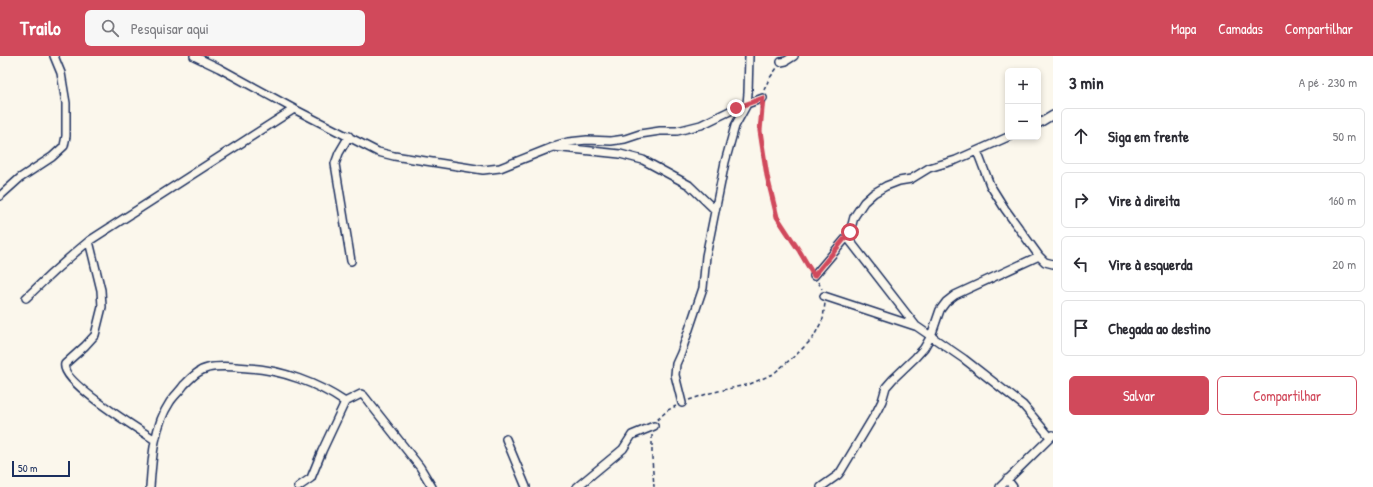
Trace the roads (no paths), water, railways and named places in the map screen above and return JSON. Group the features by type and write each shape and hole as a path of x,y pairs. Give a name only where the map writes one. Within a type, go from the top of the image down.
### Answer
{"street":[{"path":"0,196 20,178 52,157 64,146 66,136 66,103 61,73 54,56"},
{"path":"194,56 378,152 394,156 483,170 500,168 553,146 568,142 587,140 611,141 625,139 640,134 660,131 678,131 702,125 736,108 763,98"},
{"path":"682,403 675,371 676,364 703,288 706,256 725,162 735,126 747,104 748,56"},
{"path":"781,62 794,56"},
{"path":"26,298 51,276 64,261 89,241 294,109"},
{"path":"1041,122 1053,115"},
{"path":"349,136 338,153 335,164 351,260"},
{"path":"814,276 847,237 854,217 864,202 874,193 892,184 911,179 929,168 956,160 1005,138"},
{"path":"553,146 620,154 643,160 689,185 715,210"},
{"path":"977,151 990,185 1005,209 1044,262 1053,264"},
{"path":"847,237 916,326"},
{"path":"89,241 101,290 102,307 95,335 65,364 65,372 71,379 104,406 155,440"},
{"path":"821,487 838,475 841,471 877,411 886,387 915,358 932,336 940,310 946,302 956,295 1039,256"},
{"path":"824,296 916,326 964,359 1023,405 1052,436 1000,487"},
{"path":"150,487 155,440 161,421 170,402 198,372 208,368 222,366 265,369 316,385 345,402"},
{"path":"298,487 311,478 345,402 361,394 420,468 432,487"},
{"path":"577,487 622,449 632,435 654,426"},
{"path":"506,439 526,487"},
{"path":"1007,479 1013,487"}]}
